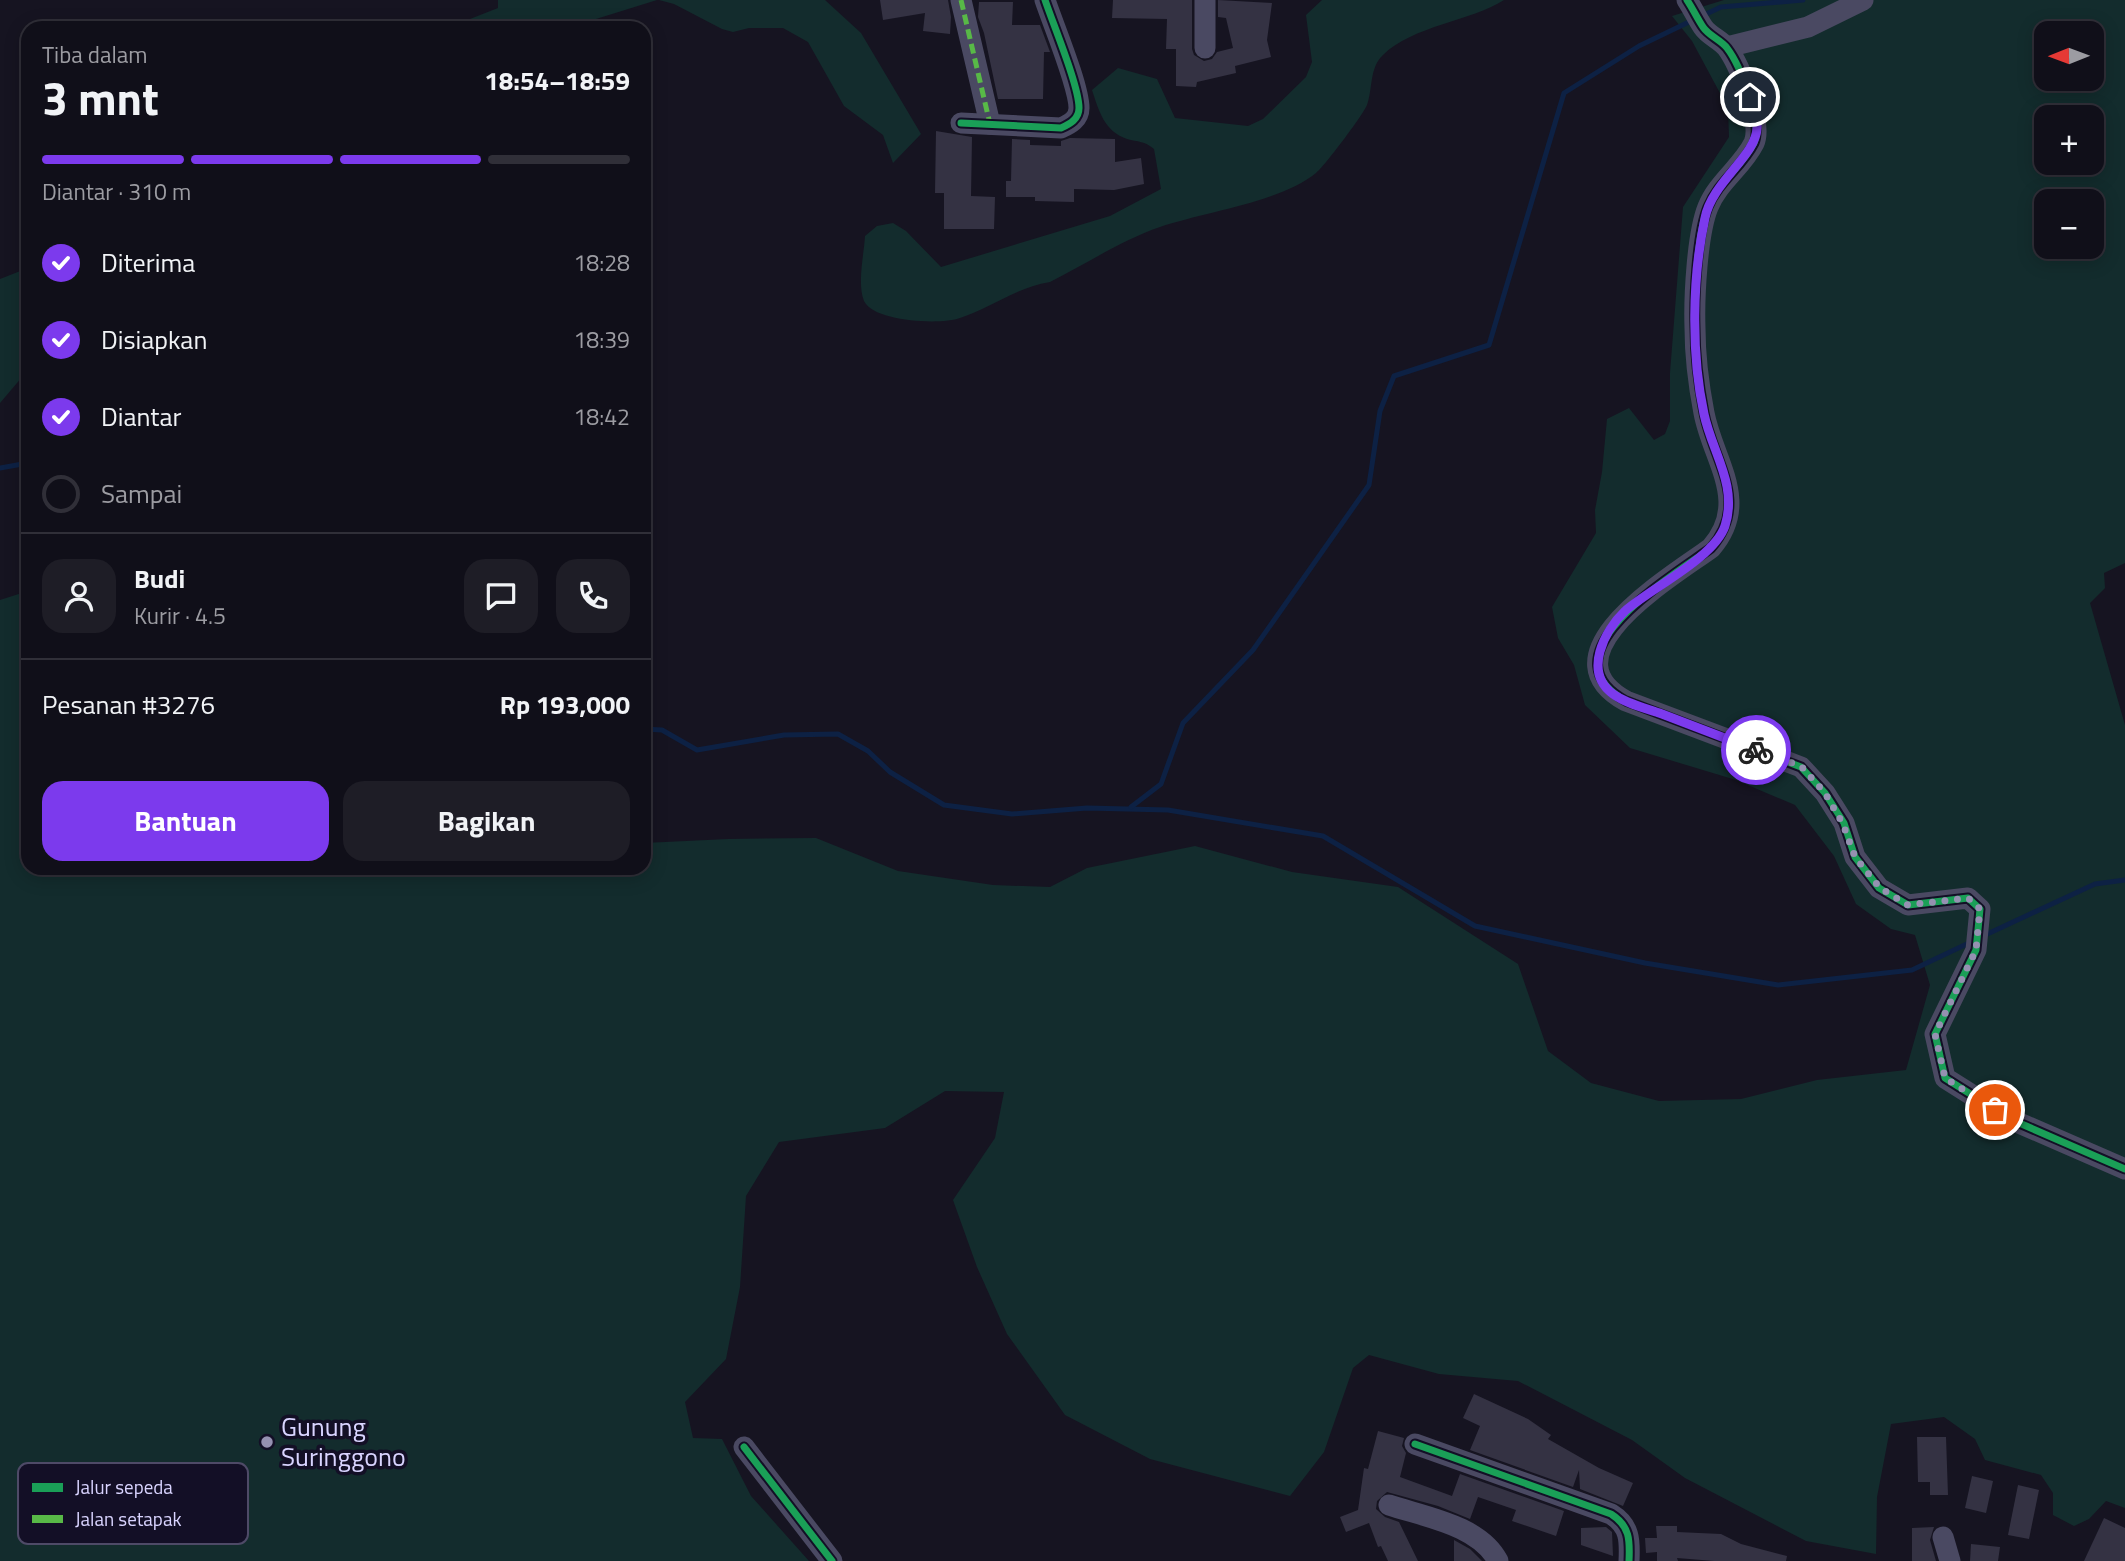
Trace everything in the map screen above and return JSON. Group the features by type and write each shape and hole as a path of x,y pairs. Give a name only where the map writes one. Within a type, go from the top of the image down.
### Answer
{"street":[{"path":"961,0 990,124"},
{"path":"961,123 1061,128 1072,123 1079,109 1045,0"},
{"path":"1205,0 1205,48"},
{"path":"1727,47 1808,27 1863,0"},
{"path":"1689,3 1705,30 1727,47 1750,97 1758,128 1748,152 1718,186 1707,209 1701,235 1695,329 1704,414 1727,479 1728,513 1719,538 1711,548 1625,611 1612,626 1599,654 1598,673 1605,687 1626,701 1801,766 1825,793 1843,824 1855,857 1880,888 1908,905 1968,898 1980,909 1976,950 1935,1034 1945,1078 2010,1119 2125,1169"},
{"path":"1415,1444 1611,1514 1622,1521 1627,1529 1629,1561"},
{"path":"744,1447 832,1561"},
{"path":"1389,1505 1480,1538 1498,1561"},
{"path":"1943,1537 1950,1561"}],"green space":[{"path":"498,0 657,0 590,21 465,21 498,8"},
{"path":"659,0 825,0 861,33 921,134 893,163 883,135 844,106 808,42 783,28 749,28 733,32 722,29 674,4"},
{"path":"1322,0 1504,0 1425,30 1395,45 1383,55 1373,72 1367,105 1351,129 1316,173 1283,192 1146,232 1050,282 1026,288 960,318 938,321 909,320 881,314 864,301 861,278 865,236 877,226 893,223 906,231 941,267 1110,216 1161,189 1154,149 1113,131 1104,119 1092,90 1118,68 1157,79 1175,118 1248,126 1263,119 1306,77 1312,62 1306,15"},
{"path":"1724,0 2125,0 2125,563 2104,573 2105,588 2090,603 2125,725 2125,1508 2106,1501 2089,1519 2074,1526 2053,1515 2053,1493 2041,1475 1985,1460 1975,1439 1944,1417 1891,1424 1877,1497 1876,1554 1806,1541 1685,1478 1632,1440 1518,1381 1439,1374 1369,1355 1353,1368 1324,1452 1290,1496 1150,1459 1065,1415 1007,1334 977,1267 953,1200 995,1138 1004,1092 945,1091 885,1128 779,1142 746,1196 740,1287 726,1359 685,1402 693,1438 722,1439 751,1496 809,1561 0,1561 0,600 21,593 21,875 651,875 651,843 816,838 898,871 993,885 1050,887 1087,868 1195,846 1292,872 1398,887 1518,964 1548,1051 1591,1083 1659,1101 1741,1099 1817,1080 1906,1070 1930,985 1915,935 1891,929 1856,904 1834,856 1795,805 1736,780 1630,748 1585,705 1574,665 1558,638 1552,607 1596,533 1595,510 1607,419 1629,408 1654,440 1665,434 1670,421 1670,373 1683,207 1729,137 1728,108 1692,41 1672,16"},
{"path":"21,271 21,378 0,403 0,279"}],"building":[{"path":"880,0 948,0 950,34 923,31 925,13 883,20"},
{"path":"1113,0 1192,0 1192,49 1194,55 1204,61 1212,59 1217,52 1233,48 1226,18 1218,17 1218,0 1272,3 1267,40 1271,57 1235,66 1236,73 1197,82 1196,87 1176,86 1176,49 1166,49 1167,19 1112,18"},
{"path":"979,2 1013,2 1012,25 1040,25 1050,52 1044,52 1043,99 998,99 978,17"},
{"path":"936,131 972,137 971,196 995,197 994,229 944,229 944,193 935,193"},
{"path":"1070,138 1115,139 1115,162 1141,158 1144,184 1114,190 1074,189 1074,202 1035,201 1035,197 1006,197 1006,181 1011,181 1012,139 1030,140 1030,145 1061,146 1061,141"},
{"path":"1474,1394 1528,1419 1551,1435 1548,1439 1599,1468 1633,1483 1623,1506 1580,1489 1579,1470 1573,1487 1470,1450 1480,1426 1463,1418"},
{"path":"1378,1431 1404,1438 1402,1446 1406,1453 1400,1477 1452,1496 1460,1474 1564,1511 1556,1536 1512,1521 1516,1510 1478,1497 1470,1519 1438,1506 1387,1492 1377,1501 1376,1509 1385,1517 1399,1522 1418,1561 1388,1561 1381,1546 1378,1547 1369,1523 1346,1532 1340,1517 1358,1510 1364,1468 1368,1469"},
{"path":"1917,1437 1946,1437 1948,1495 1930,1495 1930,1482 1918,1482"},
{"path":"1972,1476 1993,1481 1986,1513 1965,1508"},
{"path":"2018,1485 2039,1490 2029,1539 2008,1535"},
{"path":"2104,1518 2125,1528 2125,1561 2084,1561"},
{"path":"1656,1526 1677,1526 1677,1532 1721,1534 1741,1544 1787,1556 1786,1561 1677,1558 1678,1561 1657,1561 1657,1552 1646,1553 1645,1538 1657,1538"},
{"path":"1606,1527 1612,1532 1613,1556 1581,1545 1581,1528"},
{"path":"1934,1527 1930,1540 1936,1561 1912,1561 1912,1528"},
{"path":"1454,1540 1470,1549 1482,1561 1454,1561"},
{"path":"1971,1544 2000,1547 1998,1561 1970,1561"}],"waterway":[{"path":"1702,16 1721,7 1803,0"},
{"path":"1131,807 1161,784 1183,723 1253,650 1369,485 1380,411 1394,376 1489,345 1564,93 1639,46 1693,20"},
{"path":"0,468 21,464"},
{"path":"651,729 662,730 697,750 784,735 838,734 868,751 890,772 944,805 1012,814 1087,808 1168,810 1323,836 1475,926 1645,963 1778,985 1912,970 1971,942"},
{"path":"1983,936 2095,884 2125,880"}],"marked path":[{"path":"961,0 990,124"}],"cycle path":[{"path":"961,123 1061,128 1076,118 1079,108 1075,85 1045,0"},
{"path":"1687,0 1701,24 1732,56 1749,94 1756,134 1754,143 1743,160 1712,198 1708,207 1701,233 1696,284 1695,338 1699,382 1704,413 1726,481 1728,514 1723,531 1711,548 1645,596 1622,617 1605,639 1598,661 1603,682 1626,701 1801,767 1825,793 1844,823 1855,857 1879,888 1908,905 1968,898 1980,909 1976,950 1935,1034 1945,1078 2010,1119 2125,1169"},
{"path":"1415,1444 1611,1514 1622,1523 1628,1534 1629,1561"},
{"path":"744,1447 832,1561"}],"way so far":[{"path":"1756,750 1801,766 1825,793 1843,824 1855,857 1880,888 1908,905 1968,898 1980,909 1976,950 1935,1034 1945,1078 1995,1110"}],"place":[{"name":"Gunung Suringgono","path":"267,1442"}],"route":[{"path":"1750,97 1758,128 1754,142 1718,186 1707,209 1701,235 1695,329 1704,414 1727,479 1728,513 1719,538 1711,548 1625,611 1612,626 1597,664 1601,681 1614,695 1756,750"}]}
